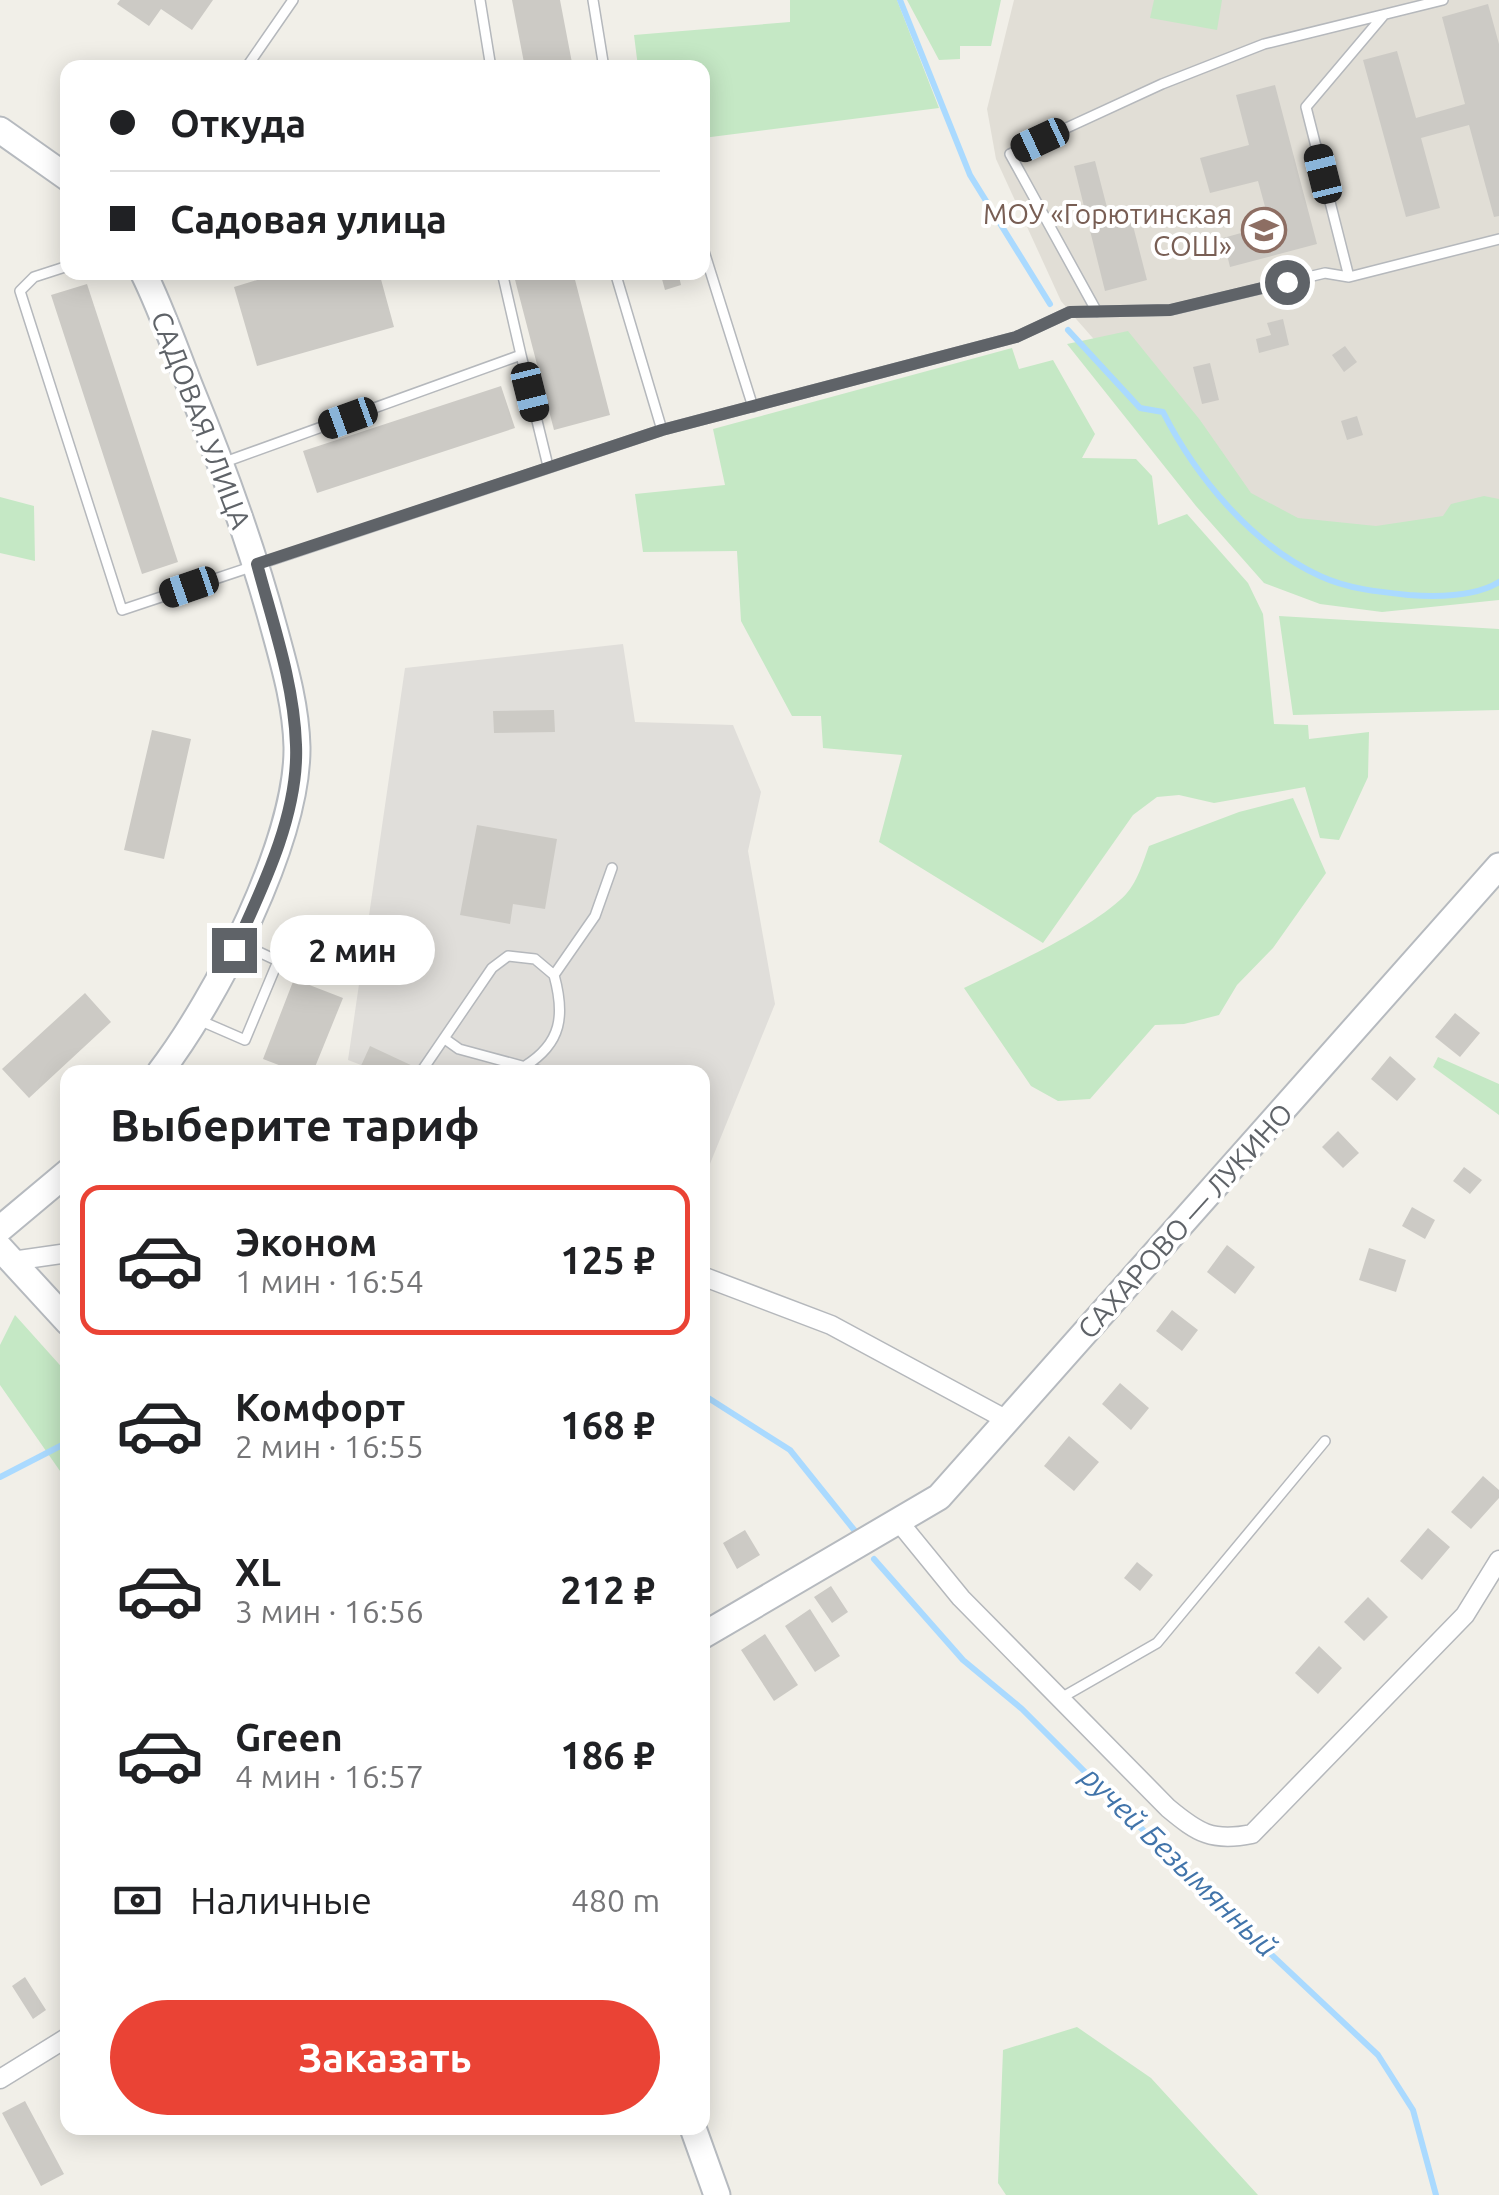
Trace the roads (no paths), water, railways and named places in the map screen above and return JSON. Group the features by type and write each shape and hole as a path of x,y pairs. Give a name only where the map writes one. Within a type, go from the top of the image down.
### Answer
{"street":[{"path":"0,130 60,172"},
{"name":"САДОВАЯ УЛИЦА","path":"153,280 257,564 291,691 297,749 286,814 238,942 197,1018 165,1065"},
{"name":"САХАРОВО — ЛУКИНО","path":"710,1631 939,1496 1499,866"},
{"path":"0,1229 60,1179"},
{"path":"6,1255 60,1253"},
{"path":"6,1255 60,1313"},
{"path":"710,1279 831,1325 1007,1420"},
{"path":"899,1522 962,1598 1058,1700 1192,1828 1228,1839 1252,1834 1464,1615 1499,1560"},
{"path":"0,2079 60,2042"},
{"path":"696,2135 718,2195"}],"lane":[{"path":"252,60 293,0"},
{"path":"480,0 490,60"},
{"path":"592,0 603,60"},
{"path":"1097,312 1010,154 1162,84 1264,44 1444,0"},
{"path":"1349,276 1306,106 1384,14"},
{"path":"60,269 34,277 20,291 122,610 662,430 1016,337 1070,312 1170,310 1326,274 1349,276 1499,238"},
{"path":"710,270 753,407"},
{"path":"504,280 548,466"},
{"path":"617,280 662,430"},
{"path":"221,464 521,355"},
{"path":"554,975 595,916 612,868"},
{"path":"197,1018 244,1040 278,961 238,942"},
{"path":"426,1065 492,968 508,956 535,959 554,975 561,1000 557,1031 544,1054 527,1065"},
{"path":"445,1038 459,1049 521,1065"},
{"path":"1058,1700 1157,1643 1326,1440"}],"waterway":[{"path":"900,0 970,175 1050,304"},
{"path":"1068,330 1140,408 1163,412 1192,461 1228,507 1295,563 1342,584 1409,595 1467,593 1499,582"},
{"name":"ручей Безымянный","path":"710,1399 790,1450 855,1531"},
{"name":"ручей Безымянный","path":"0,1477 60,1446"},
{"name":"ручей Безымянный","path":"874,1559 963,1660 1022,1709 1207,1894 1378,2055 1413,2110 1436,2195"}],"place":[{"name":"МОУ «Горютинская СОШ»","path":"1264,230"}]}
